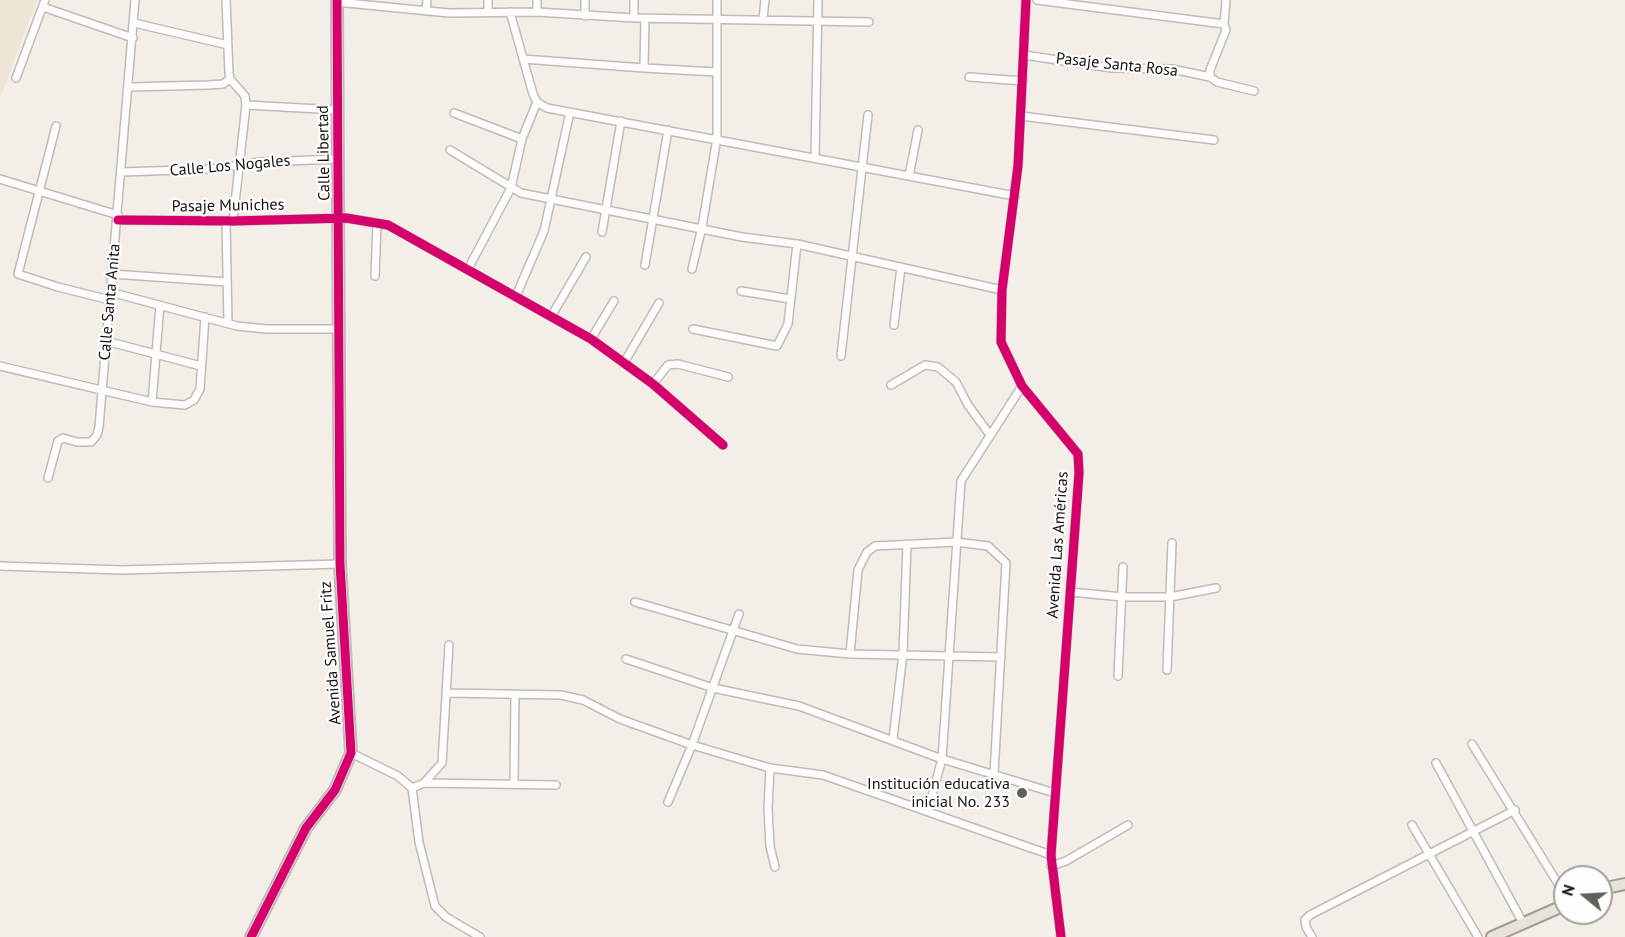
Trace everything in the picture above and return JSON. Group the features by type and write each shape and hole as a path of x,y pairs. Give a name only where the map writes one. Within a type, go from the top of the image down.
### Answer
{"main road":[{"path":"1492,937 1553,910"}],"street":[{"name":"Calle Santa Anita","path":"48,478 58,441 63,438 84,443 91,442 97,435 130,87 135,0"},
{"path":"226,0 230,80 245,96 246,105 230,221 227,282 228,323"},
{"path":"426,11 427,0"},
{"path":"488,0 488,12"},
{"path":"537,0 537,12"},
{"path":"585,0 585,16"},
{"path":"634,0 634,18"},
{"path":"692,269 702,227 717,138 717,0"},
{"path":"763,19 765,0"},
{"path":"815,157 818,0"},
{"name":"Avenida Las Américas","path":"1026,0 1021,116 1015,196 1002,290 1001,342 1022,386 1078,454 1079,473 1051,855 1061,937"},
{"path":"1036,0 1224,24"},
{"path":"1210,77 1210,70 1226,30 1224,24 1226,0"},
{"path":"337,1 426,11 537,12 634,18 869,22"},
{"name":"Calle Libertad","path":"337,1 340,342"},
{"path":"16,78 44,3 133,38"},
{"path":"468,269 512,188 522,139 537,102 510,12"},
{"path":"644,68 645,18"},
{"path":"134,23 228,45"},
{"name":"Pasaje Santa Rosa","path":"1024,55 1112,68 1172,69 1210,77 1217,82 1254,91"},
{"path":"523,58 716,72"},
{"path":"969,77 1023,81"},
{"path":"130,87 223,84 230,80"},
{"path":"537,102 547,108 717,138 1015,196"},
{"path":"246,105 338,110"},
{"path":"516,296 544,231 570,112"},
{"path":"454,113 522,139"},
{"path":"841,357 868,115"},
{"path":"1021,116 1214,140"},
{"path":"602,232 621,121"},
{"path":"56,126 18,274 58,287 160,305 228,323 266,329 340,329"},
{"path":"645,266 668,130"},
{"path":"909,176 918,130"},
{"path":"450,150 521,193 702,227 742,237 797,244 1002,290"},
{"name":"Calle Los Nogales","path":"121,172 339,159"},
{"name":"Pasaje Muniches","path":"0,179 40,190 118,218 230,221 340,219 401,230 591,339 653,384 723,446"},
{"path":"375,276 377,224"},
{"path":"693,329 777,346 788,324 797,244"},
{"path":"552,315 586,257"},
{"path":"894,325 901,267"},
{"path":"112,274 227,282"},
{"path":"741,291 790,299"},
{"path":"591,339 614,301"},
{"path":"625,362 659,303"},
{"path":"152,402 160,305"},
{"path":"0,366 152,402 177,406 192,403 200,389 205,317"},
{"path":"106,341 201,366"},
{"name":"Avenida Samuel Fritz","path":"251,937 306,828 334,789 351,753 340,564 340,342"},
{"path":"653,384 668,365 678,364 728,377"},
{"path":"891,385 925,365 938,367 949,373 956,382 968,405 990,435"},
{"path":"928,810 942,759 961,481 1022,386"},
{"path":"850,654 859,566 875,546 956,542 988,546 1006,563 994,774"},
{"path":"1167,670 1172,543"},
{"path":"893,739 903,653 907,544"},
{"path":"0,566 122,570 340,564"},
{"path":"1118,676 1123,567"},
{"path":"1070,592 1123,597 1170,597 1216,588"},
{"path":"635,602 796,649 850,654 903,653 1001,657"},
{"path":"668,802 692,745 739,614"},
{"path":"424,783 442,763 448,693 449,645"},
{"path":"626,659 713,688 799,706 942,759 1055,793"},
{"path":"448,693 561,695 583,700 620,720 692,745 770,768 823,775 1051,855"},
{"path":"514,783 515,695"},
{"path":"1472,744 1553,875"},
{"path":"351,753 390,771 412,788 419,842 435,906 446,917 480,937"},
{"path":"1436,763 1523,923"},
{"path":"770,768 769,829 775,867"},
{"path":"412,788 424,783 556,785"},
{"path":"1312,937 1305,920 1310,915 1475,833 1515,810"},
{"path":"1051,866 1066,861 1128,825"},
{"path":"1412,825 1478,937"}],"shaded area":[{"path":"0,0 37,0 0,98"}],"cycle path":[{"path":"251,937 306,828 335,790 351,753 340,564 337,0"},
{"path":"1026,0 1018,166 1002,290 1001,342 1022,386 1078,454 1079,473 1051,855 1061,937"},
{"path":"118,220 233,221 346,218 388,225 591,339 653,384 723,445"}],"place":[{"name":"Institución educativa inicial No. 233","path":"1022,793"}]}
